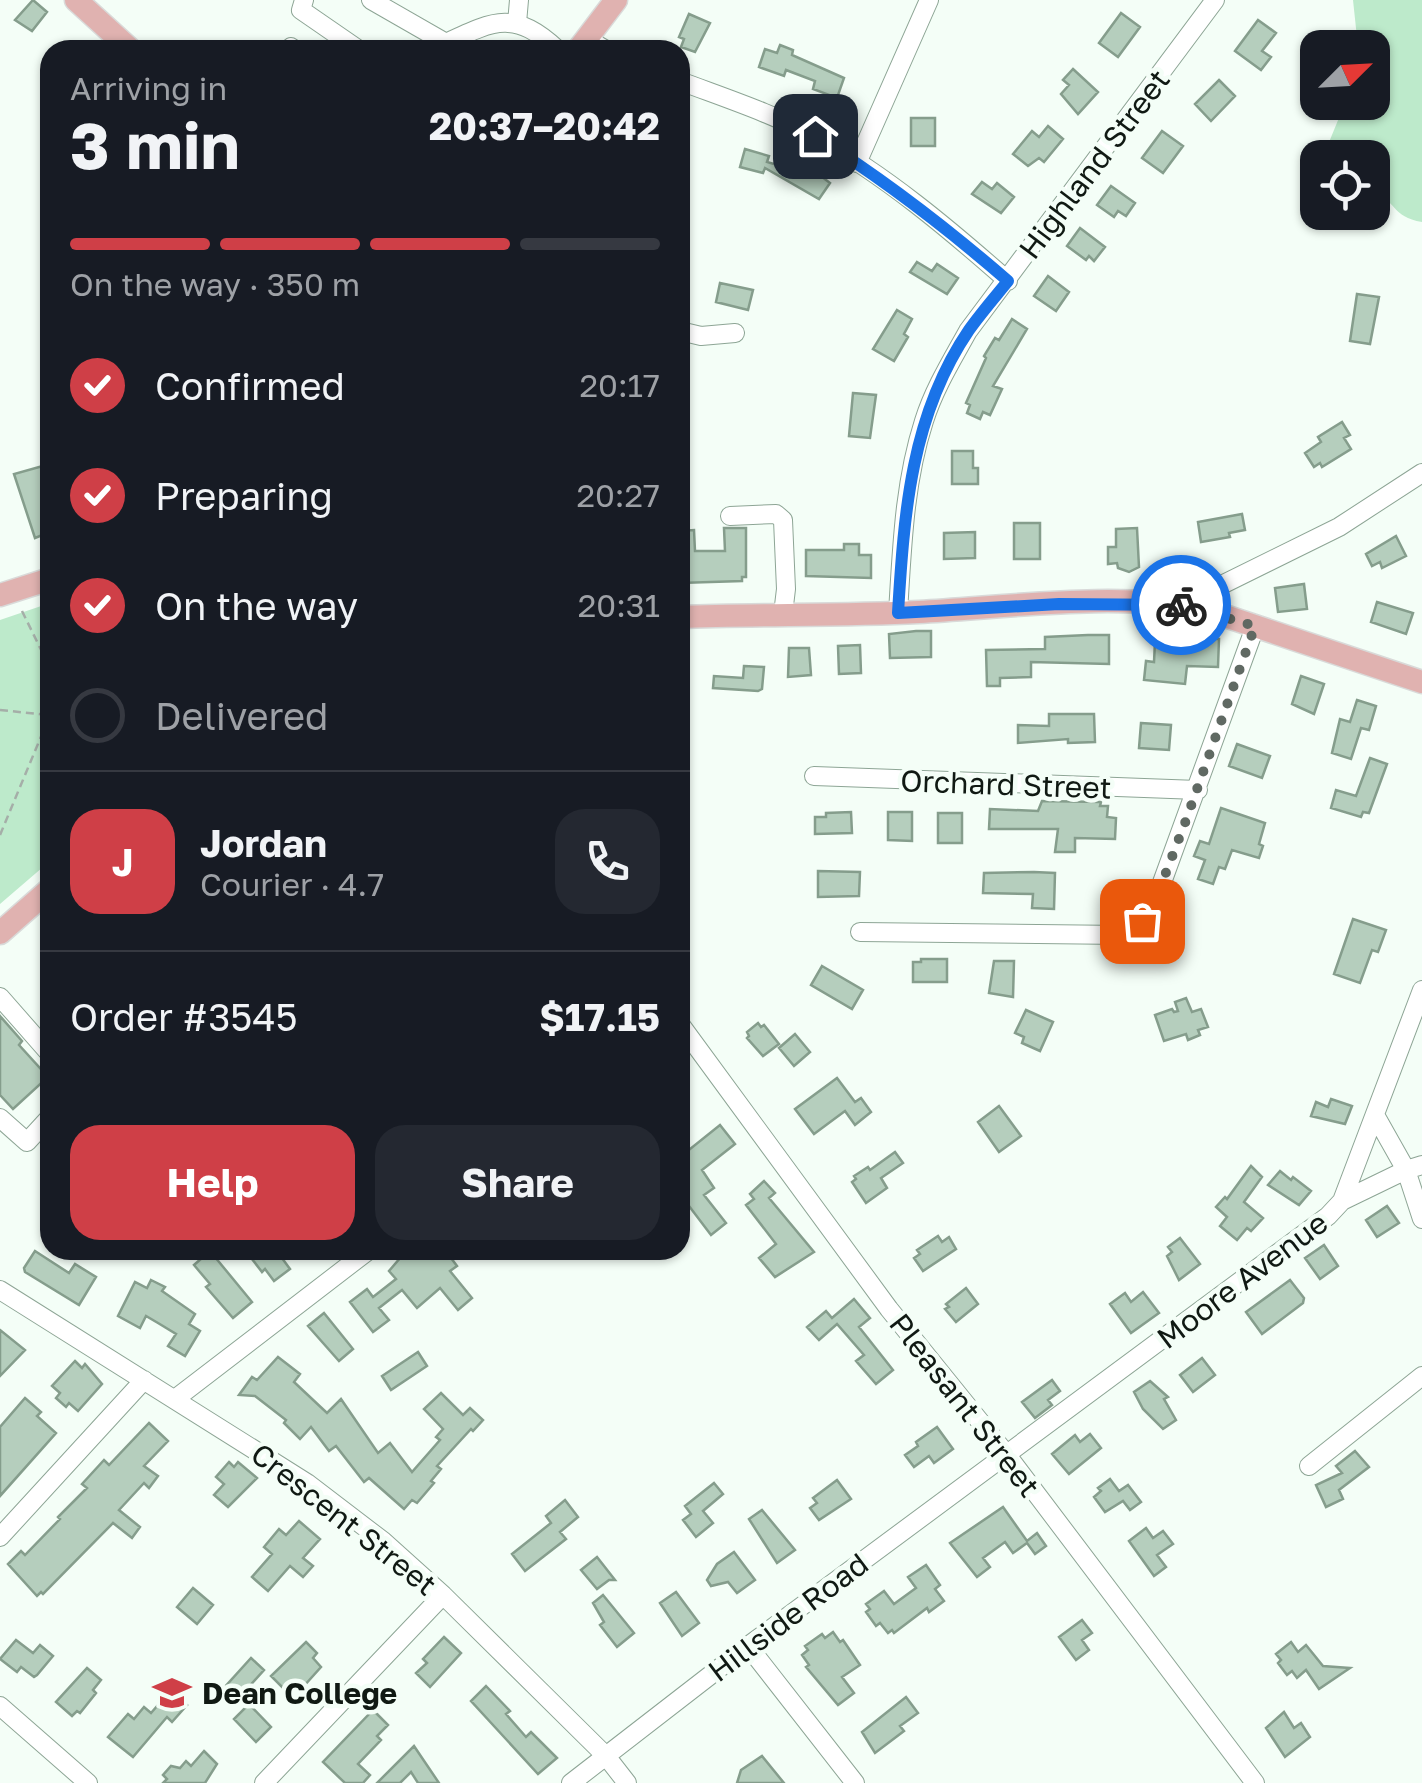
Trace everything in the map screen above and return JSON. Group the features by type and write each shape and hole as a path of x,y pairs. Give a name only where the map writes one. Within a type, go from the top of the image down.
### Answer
{"main road":[{"path":"76,0 120,40"},
{"path":"593,40 616,0"},
{"path":"0,595 40,582"},
{"path":"690,617 898,613 1059,604 1181,605 1422,682"},
{"path":"0,932 40,898"}],"street":[{"path":"304,0 301,10 344,40"},
{"path":"372,0 434,40"},
{"path":"516,23 519,0"},
{"path":"857,163 929,0"},
{"name":"Highland Street","path":"898,613 904,518 924,421 938,385 968,331 1215,0"},
{"path":"457,40 476,29 516,23 528,26 546,40"},
{"path":"690,85 815,136 958,237 1008,281"},
{"path":"690,333 734,333"},
{"path":"1181,605 1339,528 1422,473"},
{"path":"730,516 776,514 783,520 783,614"},
{"path":"860,932 1123,935 1137,927 1146,916 1198,790 1255,626"},
{"name":"Orchard Street","path":"814,776 1198,790"},
{"name":"Moore Avenue","path":"1006,1455 1314,1230 1342,1201 1422,990"},
{"path":"0,997 40,1043"},
{"name":"Pleasant Street","path":"690,1038 889,1309 1006,1455 1255,1783"},
{"path":"1376,1115 1414,1168 1422,1219"},
{"path":"0,1118 28,1142 40,1128"},
{"path":"1342,1201 1414,1168"},
{"path":"175,1400 356,1260"},
{"name":"Crescent Street","path":"0,1290 307,1483 382,1541 443,1595 606,1756 627,1783"},
{"path":"1309,1466 1422,1376"},
{"path":"0,1537 144,1380"},
{"name":"Hillside Road","path":"571,1783 1006,1455"},
{"path":"264,1783 443,1595"},
{"path":"748,1646 855,1783"},
{"path":"0,1706 88,1783"}],"path":[{"path":"22,610 40,647"},
{"path":"0,710 40,714"},
{"path":"0,835 40,739"}],"green space":[{"path":"1353,0 1422,0 1422,222 1405,216 1390,204 1390,140 1330,140 1338,120 1390,120 1390,30 1356,30"},
{"path":"40,606 40,870 0,904 0,620"}],"building":[{"path":"33,0 47,12 32,31 15,20"},
{"path":"1121,13 1140,27 1118,57 1099,43"},
{"path":"689,14 710,23 695,52 690,50 690,40 679,37"},
{"path":"1258,20 1276,33 1262,51 1271,57 1261,70 1235,51"},
{"path":"780,45 793,50 792,55 844,78 837,98 813,89 815,81 786,70 784,76 759,67 765,49 777,53"},
{"path":"1073,69 1098,92 1078,114 1061,94 1069,85 1063,80"},
{"path":"1219,80 1235,96 1211,121 1195,104"},
{"path":"911,118 935,118 935,146 911,146"},
{"path":"1048,126 1063,139 1044,162 1039,158 1028,166 1013,154 1032,131 1039,137"},
{"path":"1162,131 1183,146 1163,173 1142,158"},
{"path":"745,149 769,156 767,162 794,170 800,160 830,183 819,199 765,168 763,173 740,167"},
{"path":"982,182 992,189 997,183 1014,197 1001,213 972,194"},
{"path":"1111,186 1135,203 1126,216 1118,211 1114,217 1097,205"},
{"path":"1080,228 1105,247 1094,261 1089,256 1086,260 1067,246"},
{"path":"917,262 932,271 937,264 958,278 947,294 910,272"},
{"path":"1048,276 1069,292 1056,311 1034,296"},
{"path":"720,283 753,290 748,310 716,302"},
{"path":"1357,294 1379,297 1370,344 1350,341"},
{"path":"897,310 912,319 904,334 908,337 894,361 873,349"},
{"path":"1012,319 1027,329 993,386 1002,389 990,415 983,412 980,419 967,413 970,405 966,403 984,356"},
{"path":"853,393 876,395 870,438 849,436"},
{"path":"1342,422 1350,435 1344,438 1351,449 1322,467 1320,463 1314,467 1305,453 1321,442 1318,437"},
{"path":"952,451 973,451 978,484 952,484"},
{"path":"40,467 40,536 35,538 14,474"},
{"path":"1242,514 1245,530 1201,542 1198,522"},
{"path":"1014,523 1040,523 1040,559 1014,559"},
{"path":"724,528 746,528 746,577 742,581 690,583 690,530 694,530 695,551 725,551"},
{"path":"1137,528 1139,567 1129,572 1118,568 1117,563 1108,564 1108,547 1116,547 1116,529"},
{"path":"975,532 975,558 944,559 944,533"},
{"path":"1396,536 1406,556 1382,568 1380,562 1372,566 1366,554"},
{"path":"844,544 859,544 859,555 871,555 871,578 806,576 806,550 844,550"},
{"path":"1304,584 1307,609 1278,612 1275,588"},
{"path":"1377,602 1413,613 1406,634 1371,622"},
{"path":"931,631 931,657 890,658 889,634"},
{"path":"1109,635 1109,664 1031,662 1031,677 1000,678 1000,686 987,686 986,650 1045,649 1045,637"},
{"path":"1198,638 1219,639 1218,667 1187,666 1185,684 1144,680 1146,661 1154,662 1155,641 1198,645"},
{"path":"860,645 861,673 839,674 838,646"},
{"path":"789,648 809,648 811,675 788,677"},
{"path":"744,666 764,667 762,689 713,688 714,676 743,678"},
{"path":"1301,676 1324,684 1314,714 1292,704"},
{"path":"1357,700 1376,706 1369,730 1361,728 1351,759 1332,753 1340,719 1350,722"},
{"path":"1049,714 1094,714 1095,742 1068,743 1068,739 1018,743 1018,725 1049,726"},
{"path":"1141,723 1171,725 1169,750 1139,748"},
{"path":"1237,744 1270,756 1262,778 1229,766"},
{"path":"1370,758 1387,764 1369,813 1363,812 1361,817 1331,808 1336,790 1356,796"},
{"path":"1042,801 1101,802 1100,806 1108,806 1107,817 1116,818 1115,839 1075,838 1075,852 1055,852 1058,829 989,829 990,809 1038,811"},
{"path":"1221,808 1265,823 1259,844 1263,846 1259,858 1232,850 1225,869 1219,867 1213,884 1198,879 1205,860 1194,856 1200,841 1209,844"},
{"path":"851,812 852,833 815,834 815,817"},
{"path":"888,812 912,812 912,841 888,840"},
{"path":"938,813 962,813 962,843 938,843"},
{"path":"818,871 860,872 859,896 818,897"},
{"path":"984,873 1055,873 1054,909 1032,908 1033,894 983,893"},
{"path":"1353,919 1386,930 1378,952 1372,950 1360,983 1334,974"},
{"path":"947,959 947,982 913,982 913,962"},
{"path":"994,961 1014,961 1013,997 989,993"},
{"path":"822,966 863,990 852,1009 811,985"},
{"path":"1186,998 1192,1012 1201,1009 1208,1027 1188,1040 1186,1034 1164,1041 1155,1015 1178,1011 1175,1002"},
{"path":"1026,1010 1053,1022 1040,1051 1022,1043 1024,1037 1015,1033"},
{"path":"0,1016 40,1068 40,1084 13,1109 0,1095"},
{"path":"758,1023 779,1044 763,1056 747,1038 747,1032"},
{"path":"795,1034 810,1052 794,1066 779,1048"},
{"path":"837,1078 855,1102 861,1098 871,1112 855,1125 845,1111 814,1134 795,1109"},
{"path":"1331,1099 1352,1106 1345,1124 1311,1116 1316,1102 1328,1107"},
{"path":"999,1106 1021,1136 999,1152 978,1122"},
{"path":"720,1125 735,1144 702,1170 714,1188 704,1195 726,1223 711,1235 690,1207 690,1149"},
{"path":"895,1152 903,1163 881,1178 887,1188 866,1203 852,1182 854,1176"},
{"path":"1251,1166 1262,1177 1244,1202 1263,1218 1237,1240 1220,1226 1227,1217 1216,1207 1227,1199"},
{"path":"1280,1171 1311,1191 1299,1205 1268,1185"},
{"path":"764,1181 775,1193 769,1198 814,1252 775,1277 759,1258 776,1244 746,1205 754,1199 750,1194"},
{"path":"1387,1206 1399,1223 1377,1237 1366,1220"},
{"path":"938,1236 942,1242 949,1237 956,1249 923,1271 914,1258 920,1254 917,1250"},
{"path":"1180,1238 1200,1264 1179,1280 1167,1256 1172,1252 1168,1247"},
{"path":"1324,1245 1338,1266 1320,1279 1305,1258"},
{"path":"35,1251 40,1260 49,1260 69,1273 75,1264 96,1277 79,1305 24,1268"},
{"path":"200,1260 217,1260 252,1302 233,1318 206,1287 210,1284 194,1265"},
{"path":"253,1260 283,1260 290,1269 274,1281 265,1269 262,1272"},
{"path":"398,1260 452,1260 457,1266 450,1271 472,1298 458,1310 440,1288 417,1308 402,1290 379,1308 389,1320 373,1332 350,1302 367,1289 373,1297 396,1279 389,1271"},
{"path":"151,1280 165,1287 162,1291 195,1314 189,1324 200,1331 185,1356 168,1346 176,1334 158,1323 146,1316 140,1328 118,1316 135,1282 147,1288"},
{"path":"1290,1280 1304,1298 1303,1303 1262,1334 1246,1312"},
{"path":"966,1288 978,1304 956,1322 945,1309 949,1307 946,1304"},
{"path":"1143,1292 1159,1313 1131,1333 1110,1304 1125,1293 1131,1302"},
{"path":"854,1299 870,1318 859,1327 893,1370 876,1384 856,1361 864,1355 837,1324 819,1340 807,1327 826,1311 832,1318"},
{"path":"324,1313 353,1349 339,1361 308,1326"},
{"path":"0,1330 25,1350 0,1376"},
{"path":"418,1352 427,1366 391,1390 382,1376"},
{"path":"278,1357 300,1374 294,1382 327,1413 341,1399 378,1453 390,1443 412,1472 440,1440 436,1437 443,1429 424,1409 441,1393 463,1415 470,1408 483,1420 437,1466 441,1469 431,1481 434,1483 417,1503 412,1500 404,1509 369,1478 364,1482 336,1446 329,1451 311,1427 300,1439 284,1423 286,1420 255,1396 239,1395 252,1377 257,1380"},
{"path":"1202,1358 1215,1375 1193,1392 1180,1375"},
{"path":"75,1361 82,1368 85,1364 102,1384 78,1411 56,1398 60,1393 52,1386"},
{"path":"1052,1380 1060,1391 1048,1400 1052,1405 1035,1418 1022,1402"},
{"path":"1150,1381 1168,1397 1164,1399 1176,1420 1163,1429 1143,1409 1134,1392"},
{"path":"25,1398 56,1433 0,1496 0,1427"},
{"path":"149,1423 168,1441 144,1466 158,1476 149,1488 144,1483 119,1510 140,1527 132,1538 113,1523 37,1596 8,1564 21,1551 25,1555 60,1519 87,1488 82,1484 104,1460 109,1465"},
{"path":"937,1427 953,1449 934,1463 929,1456 914,1467 905,1455"},
{"path":"1090,1434 1101,1448 1069,1474 1052,1454 1075,1435 1080,1442"},
{"path":"1355,1451 1369,1467 1339,1490 1343,1499 1326,1507 1316,1485 1342,1473 1336,1466"},
{"path":"229,1462 234,1467 238,1462 257,1478 228,1507 214,1495 224,1484 216,1477"},
{"path":"1110,1479 1119,1491 1128,1485 1141,1502 1130,1510 1123,1501 1105,1512 1094,1497"},
{"path":"837,1480 851,1499 819,1520 810,1508 817,1503 813,1498"},
{"path":"714,1483 723,1494 703,1511 713,1523 696,1537 683,1520 691,1514 685,1506"},
{"path":"565,1500 578,1517 560,1532 566,1539 525,1571 512,1554 551,1523 546,1516"},
{"path":"1003,1507 1027,1541 1037,1533 1046,1546 1035,1554 1027,1543 1013,1553 1005,1542 983,1558 990,1567 977,1577 950,1543"},
{"path":"762,1510 795,1550 777,1563 749,1519"},
{"path":"299,1521 320,1539 303,1558 313,1566 303,1577 290,1566 268,1591 252,1577 272,1554 264,1547 279,1529 286,1535"},
{"path":"1146,1528 1153,1538 1163,1531 1173,1544 1157,1555 1166,1567 1154,1576 1129,1541"},
{"path":"734,1552 755,1580 737,1593 728,1582 711,1586 707,1580 717,1564"},
{"path":"597,1557 615,1580 597,1589 581,1570"},
{"path":"926,1565 940,1585 935,1589 944,1601 929,1612 927,1608 894,1633 888,1633 880,1623 876,1626 866,1612 870,1609 866,1604 884,1591 894,1604 916,1588 908,1577"},
{"path":"193,1588 213,1605 197,1624 177,1607"},
{"path":"676,1592 699,1623 682,1636 660,1603"},
{"path":"603,1595 634,1633 617,1647 600,1625 604,1622 593,1603"},
{"path":"1082,1620 1092,1633 1082,1640 1089,1650 1076,1660 1059,1637"},
{"path":"833,1632 860,1665 842,1677 854,1693 838,1705 806,1667 809,1665 802,1655 808,1650 805,1646 822,1634 825,1638"},
{"path":"444,1637 461,1653 430,1687 416,1673 427,1663 423,1659"},
{"path":"16,1640 33,1653 40,1645 53,1656 34,1677 21,1667 17,1672 0,1659"},
{"path":"306,1642 317,1653 313,1658 321,1667 290,1695 271,1676"},
{"path":"1291,1642 1298,1652 1306,1645 1323,1666 1350,1668 1319,1689 1306,1670 1297,1678 1292,1671 1287,1675 1276,1654"},
{"path":"251,1658 264,1670 236,1701 223,1689"},
{"path":"87,1668 101,1680 80,1713 72,1716 56,1702"},
{"path":"486,1686 510,1711 506,1714 526,1737 531,1732 557,1758 538,1774 471,1701"},
{"path":"171,1690 187,1705 172,1722 167,1717 133,1757 108,1737 128,1714 134,1719 144,1707 151,1713"},
{"path":"906,1697 918,1713 900,1726 904,1731 875,1753 862,1732"},
{"path":"249,1704 271,1727 256,1742 234,1719"},
{"path":"373,1710 388,1725 377,1736 381,1740 358,1764 370,1775 363,1783 345,1783 323,1762"},
{"path":"1284,1712 1294,1728 1301,1723 1310,1737 1285,1757 1266,1728"},
{"path":"414,1746 439,1783 418,1783 411,1772 400,1783 377,1783"},
{"path":"204,1751 217,1764 205,1783 163,1783 167,1779 163,1775 171,1766 180,1768 186,1761 191,1766"},
{"path":"762,1756 784,1783 737,1783 741,1770"}],"way so far":[{"path":"1142,921 1160,888 1198,790 1255,626 1181,605"}],"place":[{"name":"Dean College","path":"172,1693"}],"route":[{"path":"815,136 958,237 1008,281 968,331 938,385 924,421 904,518 898,613 1059,604 1181,605"}]}
